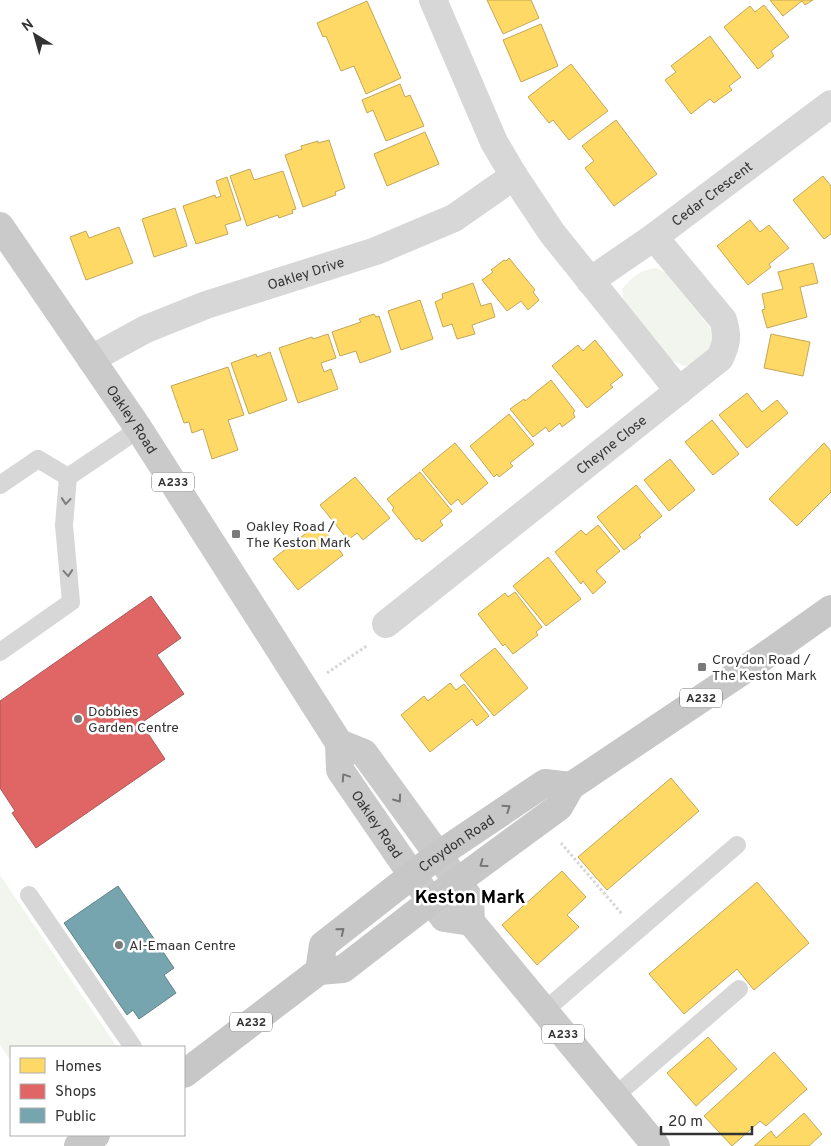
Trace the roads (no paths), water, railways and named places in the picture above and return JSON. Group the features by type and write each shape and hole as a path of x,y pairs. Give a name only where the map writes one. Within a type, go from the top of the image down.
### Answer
{"highway":[{"name":"A232","path":"185,1073 319,971 343,969 431,901 559,807 571,786 759,660 831,609"},
{"name":"Croydon Road","path":"319,971 323,945 412,875 545,783 571,786"},
{"path":"78,1146 94,1136"}],"main road":[{"name":"Oakley Road","path":"0,226 139,429 339,743 340,770 444,918 471,922"},
{"path":"339,743 364,753 470,899 471,922"},
{"name":"A233","path":"471,922 656,1146"}],"street":[{"path":"433,0 494,142 514,176 552,233 679,391"},
{"name":"Cedar Crescent","path":"590,281 654,237 831,104"},
{"name":"Oakley Drive","path":"91,359 146,329 206,305 376,251 454,218 514,176"},
{"name":"Cheyne Close","path":"386,624 710,368 720,358 726,346 726,332 723,320 654,237"}],"lane":[{"path":"68,477 139,429"},
{"path":"0,485 38,459 68,477"},
{"path":"0,652 71,602 64,525 68,477"},
{"path":"544,1011 737,845"},
{"path":"29,895 132,1046"},
{"path":"615,1096 739,989"}],"place":[{"name":"Oakley Road / The Keston Mark","path":"236,534"},
{"name":"Croydon Road / The Keston Mark","path":"702,667"},
{"name":"Dobbies Garden Centre","path":"78,719"},
{"name":"Al-Emaan Centre","path":"119,945"}],"district":[{"name":"Keston Mark","path":"470,896"}]}
